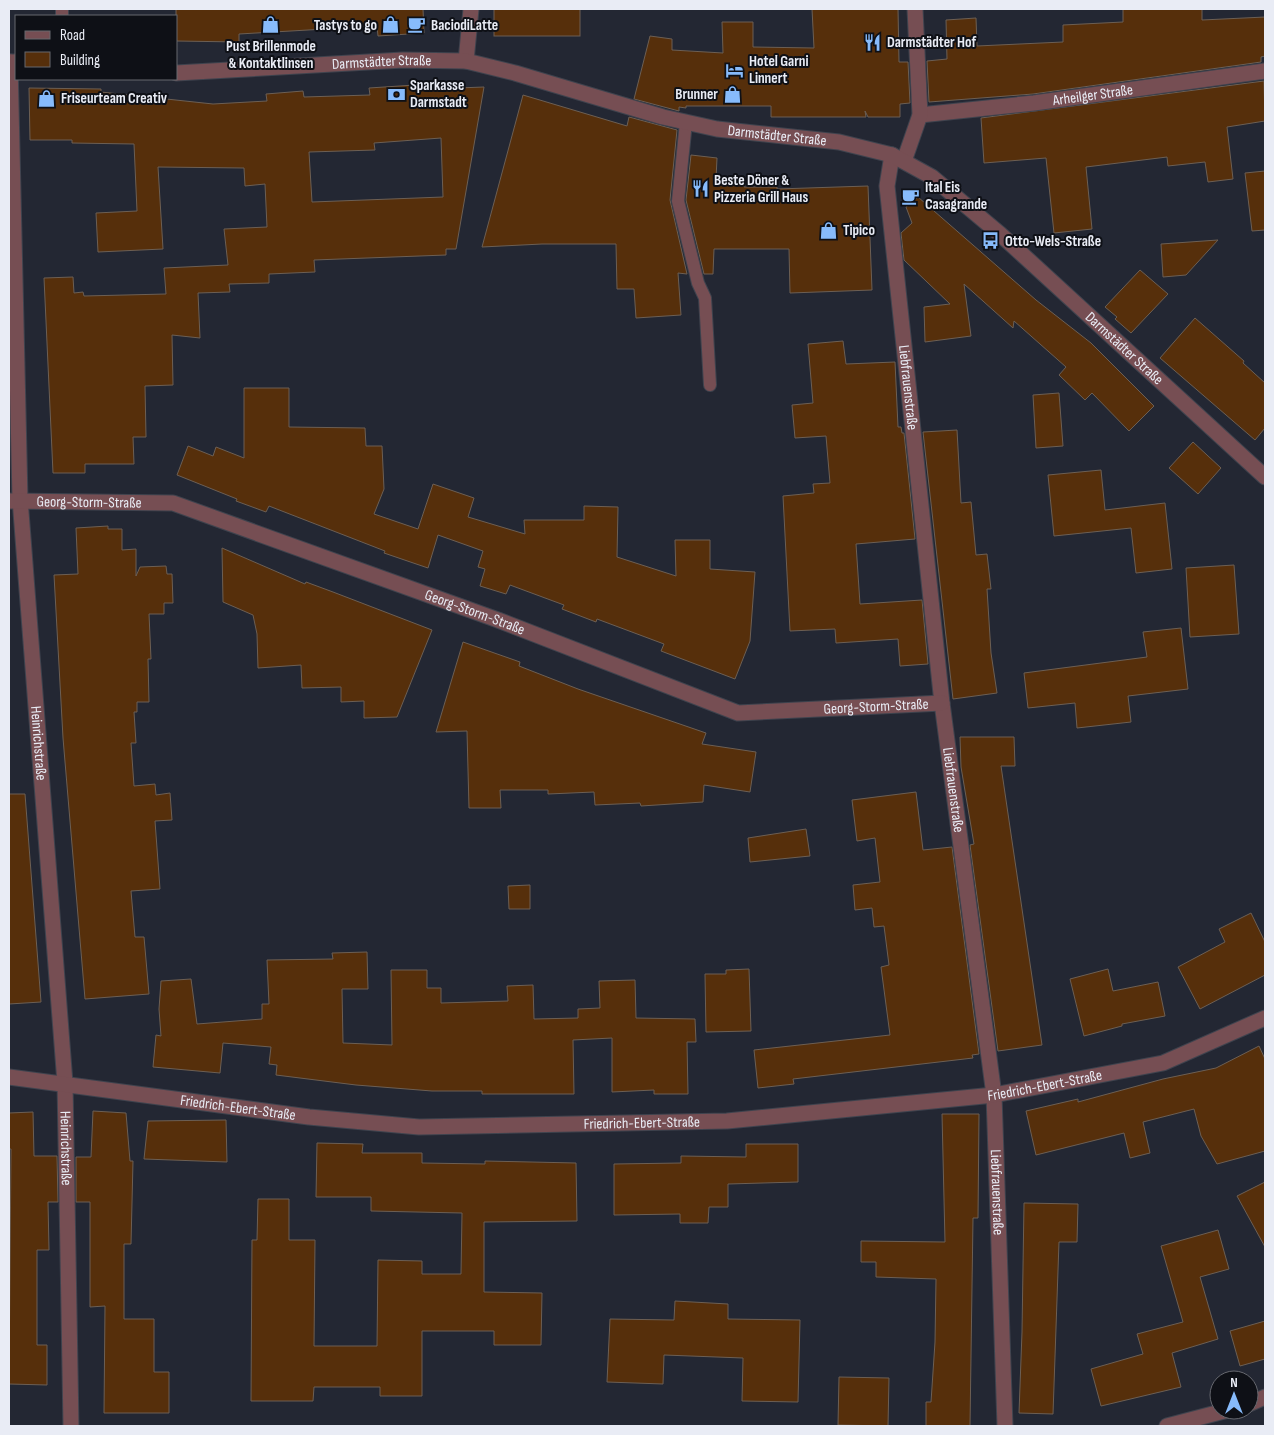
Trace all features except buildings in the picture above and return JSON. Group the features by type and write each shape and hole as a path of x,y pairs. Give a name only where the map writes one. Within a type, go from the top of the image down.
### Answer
{"street":[{"path":"466,61 471,9"},
{"path":"898,158 920,115 915,9"},
{"name":"Darmstädter Straße","path":"178,73 403,60 466,61 717,129 839,142 898,158 932,177 1000,234 1265,477"},
{"name":"Heinrichstraße","path":"12,62 15,500 65,1083 71,1426"},
{"name":"Arheilger Straße","path":"920,115 1034,103 1265,71"},
{"name":"Liebfrauenstraße","path":"898,158 887,186 942,703 994,1095 1005,1426"},
{"name":"Georg-Storm-Straße","path":"15,500 173,503 498,620 738,713 942,703"},
{"name":"Friedrich-Ebert-Straße","path":"9,1077 309,1117 419,1127 727,1121 994,1095 1163,1063 1265,1018"},
{"path":"1167,1426 1209,1415"}],"lane":[{"path":"686,122 678,201 698,283 705,298 710,385"}],"place":[{"name":"Pust Brillenmode & Kontaktlinsen","path":"271,25"},
{"name":"Tastys to go","path":"391,25"},
{"name":"BaciodiLatte","path":"417,25"},
{"name":"Darmstädter Hof","path":"873,42"},
{"name":"Hotel Garni Linnert","path":"735,70"},
{"name":"Sparkasse Darmstadt","path":"396,94"},
{"name":"Brunner","path":"732,94"},
{"name":"Friseurteam Creativ","path":"47,98"},
{"name":"Beste Döner & Pizzeria Grill Haus","path":"700,189"},
{"name":"Ital Eis Casagrande","path":"911,196"},
{"name":"Tipico","path":"829,230"},
{"name":"Otto-Wels-Straße","path":"991,241"}]}
